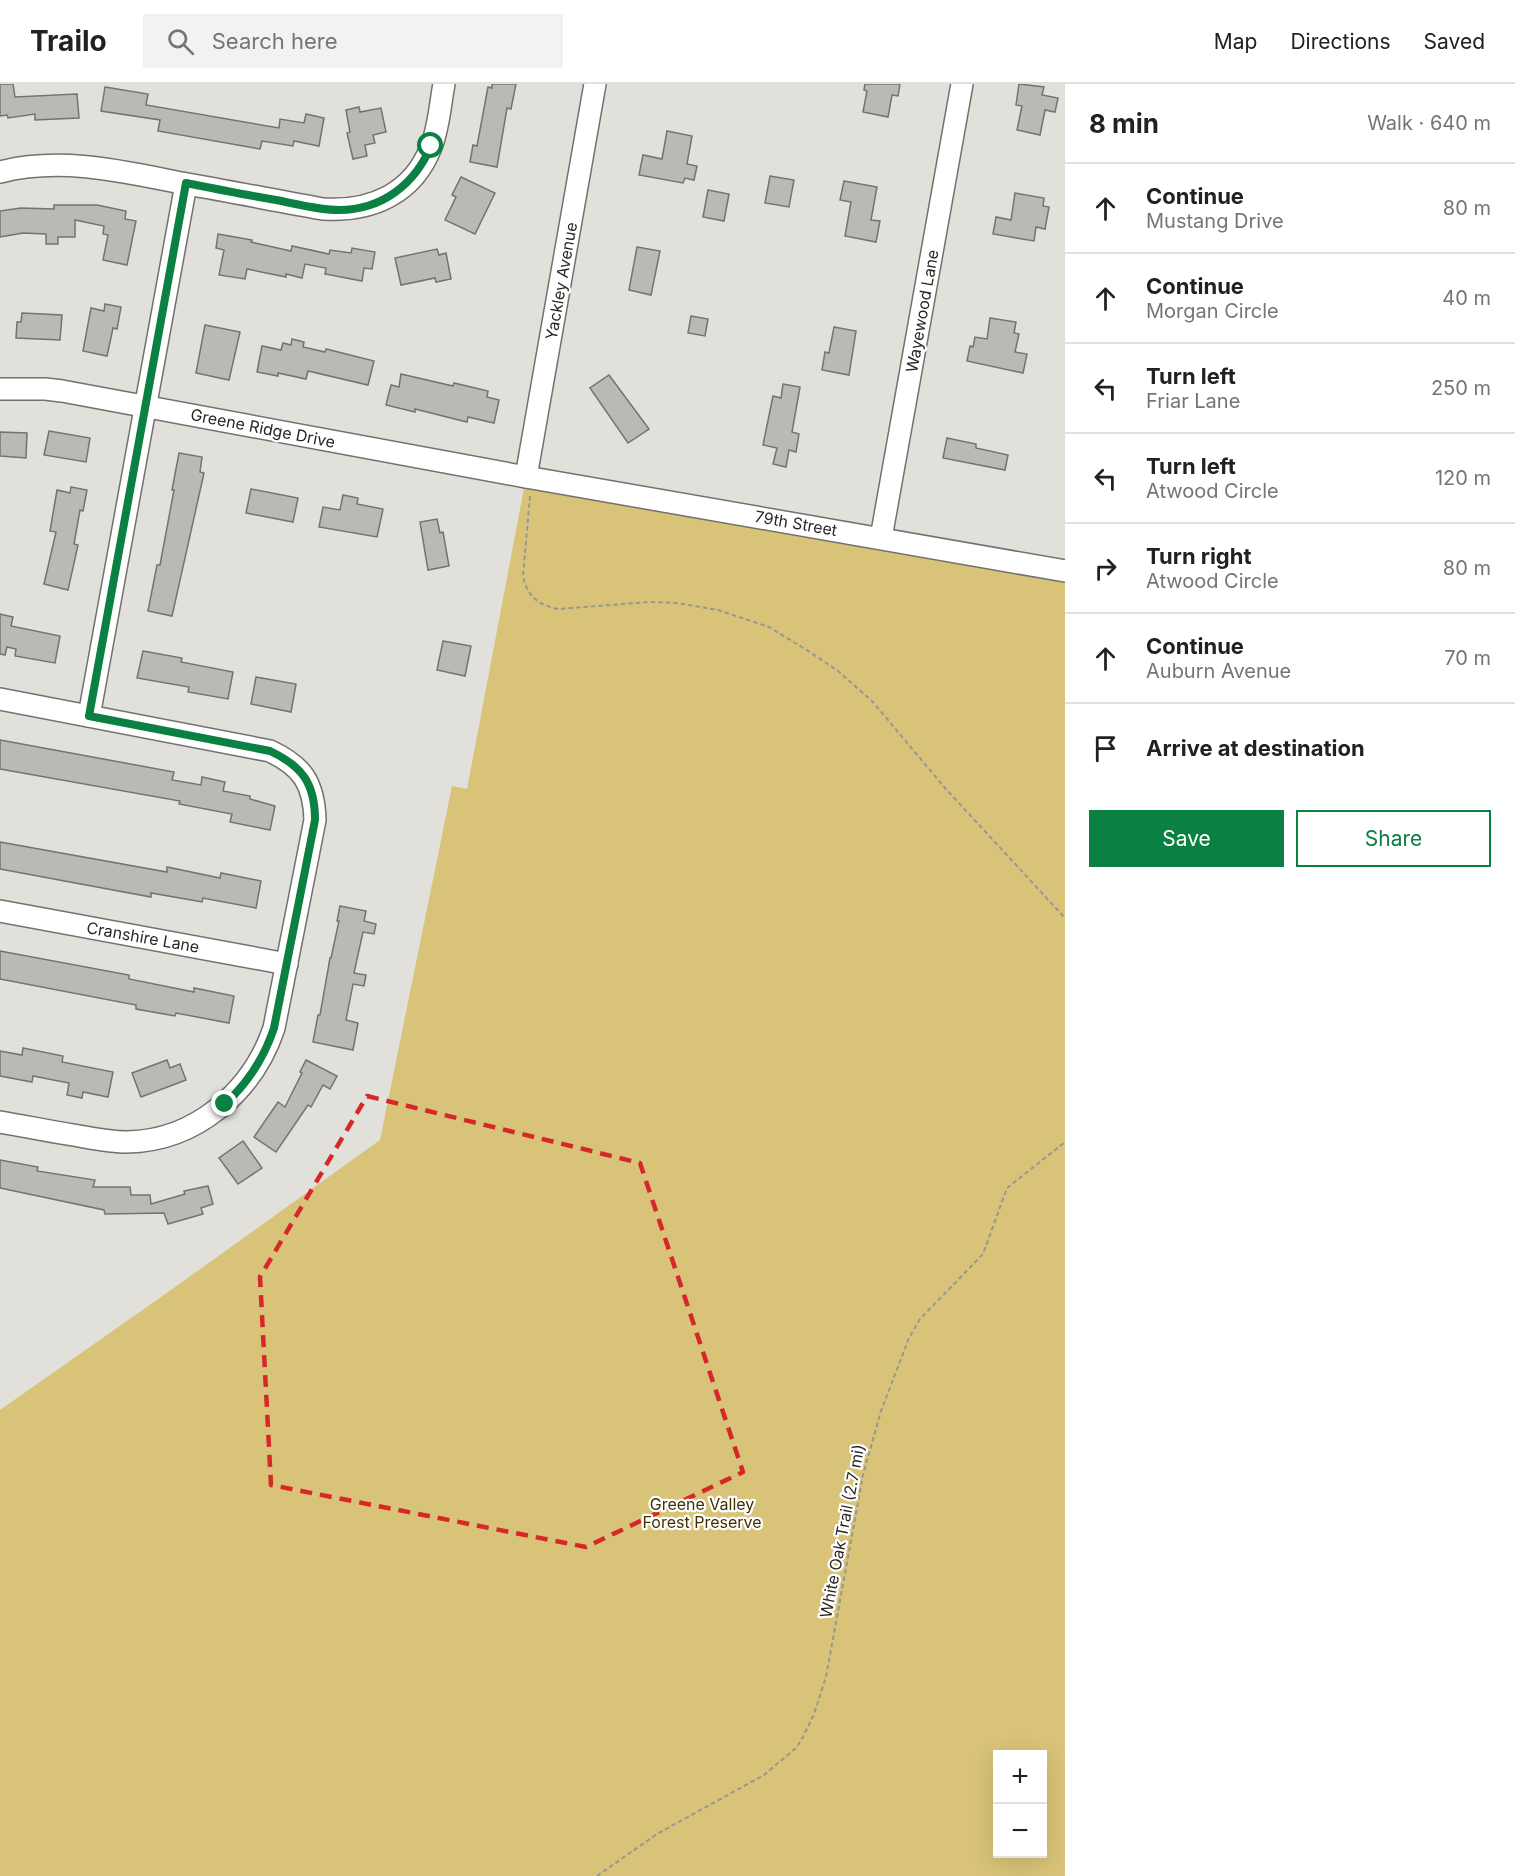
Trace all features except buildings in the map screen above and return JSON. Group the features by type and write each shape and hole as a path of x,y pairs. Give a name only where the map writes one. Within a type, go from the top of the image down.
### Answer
{"street":[{"path":"0,172 41,165 74,165 116,170 323,209 353,209 374,204 396,192 418,170 431,146 444,84"},
{"name":"Yackley Avenue","path":"526,477 595,84"},
{"name":"Wayewood Lane","path":"881,538 962,84"},
{"path":"89,716 186,183"},
{"name":"Greene Ridge Drive","path":"0,389 45,389 526,477"},
{"name":"79th Street","path":"526,477 1065,571"},
{"path":"0,699 270,751 286,759 303,774 313,796 315,820 274,1028 261,1060 233,1096 194,1125 161,1137 128,1142 107,1142 0,1122"},
{"name":"Cranshire Lane","path":"0,911 287,964"}],"path":[{"path":"526,477 530,496 523,576 525,588 532,597 545,606 558,609 649,602 677,603 718,609 769,627 790,639 838,671 872,701 945,788 1065,918"},
{"name":"White Oak Trail (2.7 mi)","path":"597,1876 657,1834 764,1775 796,1748 814,1714 825,1677 863,1475 881,1411 909,1338 926,1312 983,1254 1007,1188 1065,1142"}],"highlighted area":[{"path":"367,1096 640,1163 743,1472 586,1547 271,1485 260,1277"}],"green space":[{"name":"Greene Valley Forest Preserve","path":"524,488 882,547 1065,583 1065,1876 0,1876 0,1410 380,1140 452,786 467,789"}],"route":[{"path":"225,1104 249,1078 261,1060 274,1028 315,820 315,804 310,787 303,774 295,766 270,751 89,716 186,183 323,209 353,209 374,204 396,192 418,170 431,146"}]}
